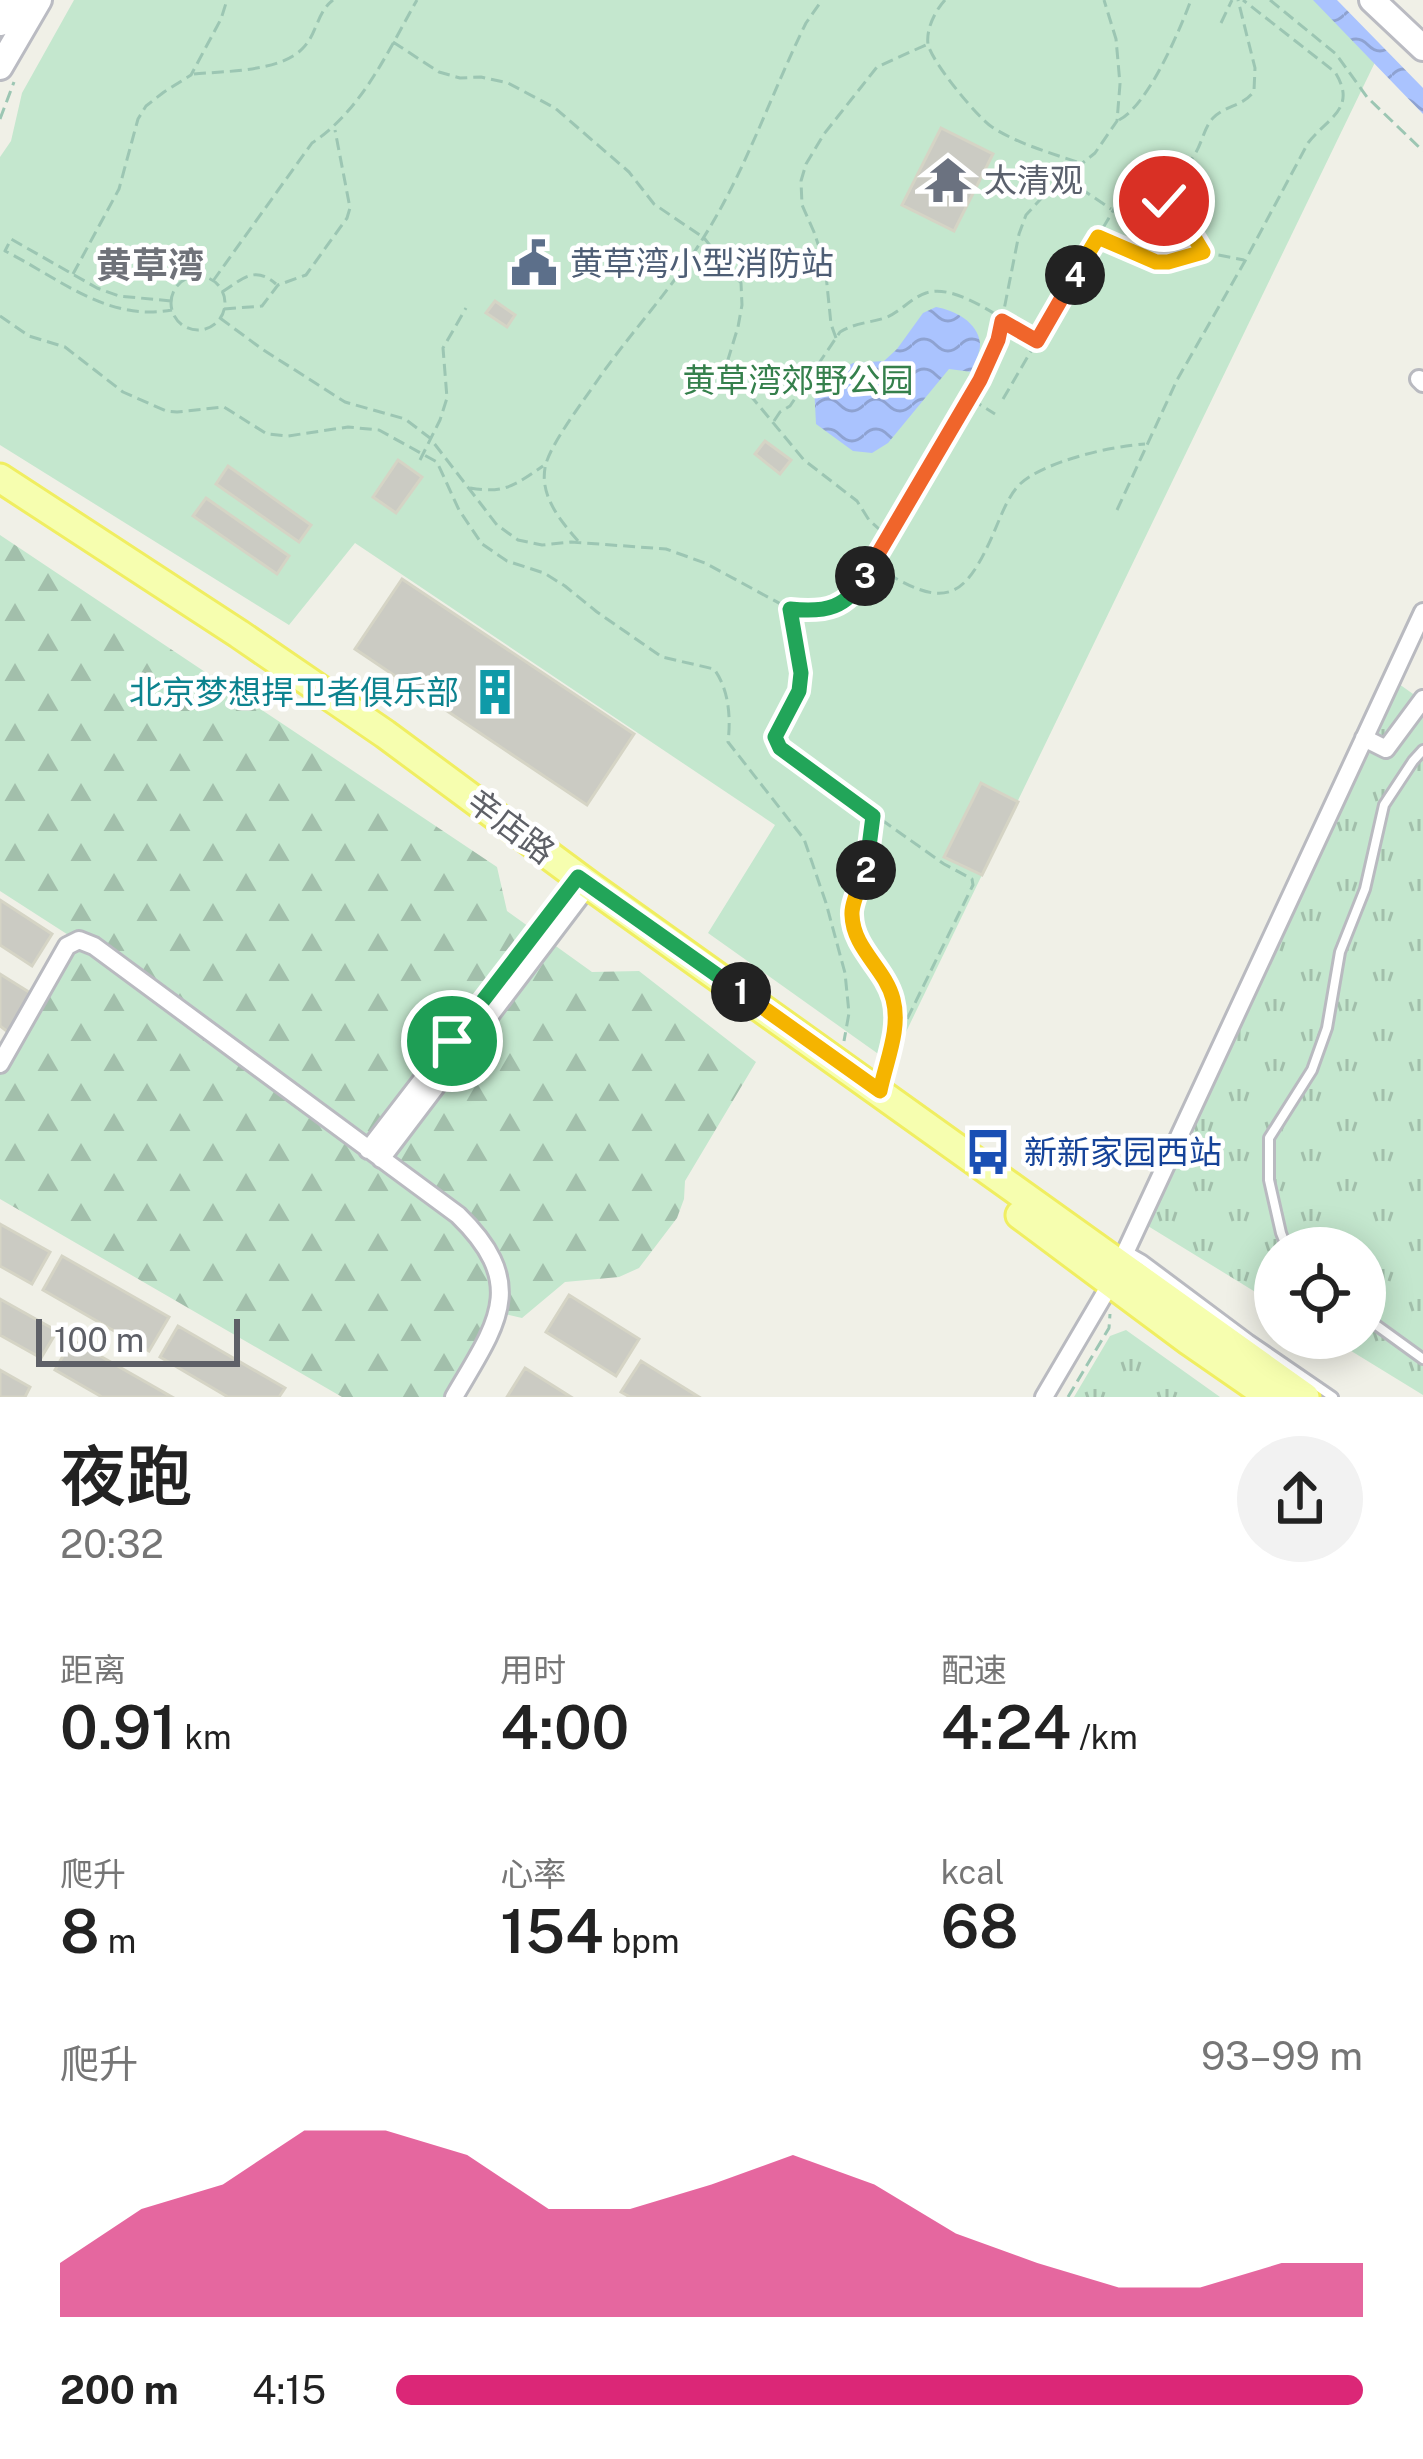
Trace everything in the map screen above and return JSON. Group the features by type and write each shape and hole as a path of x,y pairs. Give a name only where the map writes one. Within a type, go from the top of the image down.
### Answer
{"main road":[{"path":"0,23 14,0"},
{"path":"0,67 39,0"},
{"path":"1372,0 1423,48"},
{"name":"辛店路","path":"0,478 329,695 941,1156 1119,1266 1189,1342 1270,1397"},
{"name":"辛店路","path":"0,500 231,648 840,1063 1306,1397"}],"street":[{"path":"1044,1397 1119,1266 1423,612"},
{"path":"1364,738 1386,749 1423,699"},
{"path":"374,1155 579,887"},
{"path":"0,1064 67,946 79,940 94,946 458,1215 480,1237 493,1259 500,1312 454,1397"}],"lane":[{"path":"1280,1227 1269,1180 1269,1138 1312,1070 1327,1028 1340,952 1365,889 1384,805 1423,750"},
{"path":"1119,1266 1143,1260 1333,1397"},
{"path":"1386,1332 1423,1359"}],"path":[{"path":"191,74 227,0"},
{"path":"72,275 119,188 146,106 191,74 280,62 302,51 325,6 333,0"},
{"path":"213,281 312,142 334,128 374,76 417,0"},
{"path":"470,488 507,490 545,465 604,371 704,238 791,52 822,0"},
{"path":"945,0 933,17 928,44 948,79 980,118 1036,148 1082,164"},
{"path":"220,318 345,402 405,418 430,438 497,525 518,540 666,549 705,563 790,609 831,608 855,594 980,380 998,340 1026,214 1107,139 1118,121 1116,39 1104,0"},
{"path":"1118,121 1135,107 1156,74 1191,0"},
{"path":"1221,23 1237,0"},
{"path":"1203,252 1169,209 1162,191 1195,155 1216,115 1241,104 1254,91 1255,68 1237,0"},
{"path":"1117,510 1177,380 1308,143 1338,113 1344,88 1335,72 1237,0"},
{"path":"1270,0 1336,54 1367,97 1423,151"},
{"path":"394,42 439,72 508,82 555,108 629,172 654,204 704,238 742,283 738,327 726,366 804,460 857,501 888,537"},
{"path":"836,338 824,265 802,206 800,181 824,134 877,67 928,44"},
{"path":"224,310 262,306 278,286 306,275 347,218 350,208 334,128"},
{"path":"1064,178 1112,210"},
{"path":"1003,399 1124,192"},
{"path":"1098,237 1156,262 1203,252 1245,260"},
{"path":"171,301 119,296 11,239 5,250 105,305 154,313 172,310"},
{"path":"0,241 8,245"},
{"path":"222,292 251,275 261,274 278,286"},
{"path":"202,276 213,281 222,292 220,318 198,329 182,324 172,310 177,285 202,276"},
{"path":"773,423 790,406 840,332 852,324 889,317 925,293 942,290 964,296 1037,341"},
{"path":"420,460 446,398 443,348 466,308"},
{"path":"0,316 29,336 65,346 123,392 166,411 224,407 267,434 288,436 348,427 379,430 437,462 459,510 482,544 507,561 544,573 565,586 662,657 714,669 720,675 730,719 728,742 804,838 826,903 845,973 849,1013 840,1063"},
{"path":"969,398 995,414"},
{"path":"872,564 915,590 936,594 958,590 971,576 1014,491 1027,478 1066,461 1147,445"},
{"path":"545,465 549,501 580,542"},
{"path":"790,609 801,673 799,691 775,737 780,748 873,816 972,878 973,885 887,1060"},
{"path":"873,816 867,867 851,914 863,952 892,998 896,1022 880,1091"},
{"path":"1068,1397 1109,1328 1119,1266"}],"green space":[{"name":"黄草湾郊野公园","path":"74,0 1329,0 1379,54 891,1063 708,933 775,825 355,543 289,625 0,445 0,157 11,141 22,93"},
{"path":"0,535 497,867 507,911 592,972 639,971 756,1062 685,1181 677,1218 639,1268 619,1277 565,1282 522,1318 500,1313 454,1397 342,1397 0,1199 0,1064 73,938 0,891"},
{"path":"1399,684 1423,701 1423,1395 1364,1359 1386,1359 1386,1227 1254,1227 1254,1291 1143,1223"},
{"path":"1126,1330 1220,1397 1074,1397 1110,1336"}],"water":[{"path":"1313,0 1337,0 1423,88 1423,114"},
{"path":"936,307 957,314 975,329 980,346 972,372 949,369 888,443 872,453 853,451 816,424 814,385 853,363 884,361 923,313"}],"building":[{"name":"太清观","path":"941,128 993,154 954,231 902,205"},
{"path":"495,301 515,315 507,327 486,313"},
{"path":"765,441 791,460 780,474 755,454"},
{"path":"398,460 422,477 396,513 373,497"},
{"path":"228,466 311,525 299,542 216,484"},
{"path":"206,498 289,556 277,574 193,516"},
{"name":"北京梦想捍卫者俱乐部","path":"402,579 634,734 587,805 355,649"},
{"path":"981,783 1018,802 982,875 944,857"},
{"path":"0,900 52,934 32,966 0,945"},
{"path":"0,974 32,994 8,1032 0,1026"},
{"path":"0,1224 50,1252 32,1284 0,1266"},
{"path":"62,1256 169,1317 149,1351 43,1290"},
{"path":"569,1295 639,1339 616,1376 546,1332"},
{"path":"0,1299 57,1331 41,1358 0,1335"},
{"path":"178,1326 285,1388 279,1397 228,1397 160,1357"},
{"path":"72,1340 172,1397 102,1397 55,1370"},
{"path":"641,1361 699,1397 630,1397 621,1392"},
{"path":"525,1368 571,1397 507,1397"},
{"path":"0,1370 30,1387 25,1397 0,1397"}],"place":[{"name":"太清观","path":"948,180"},
{"name":"黄草湾小型消防站","path":"534,263"},
{"name":"北京梦想捍卫者俱乐部","path":"495,692"},
{"name":"新新家园西站","path":"988,1152"}],"district":[{"name":"黄草湾","path":"150,265"}],"route":[{"path":"452,1041 578,877 880,1091 896,1022 892,998 863,952 851,914 867,867 873,816 780,748 775,737 799,691 801,673 790,609 831,608 855,594 980,380 1002,321 1037,341 1098,237 1156,262 1203,252 1164,201"}]}
